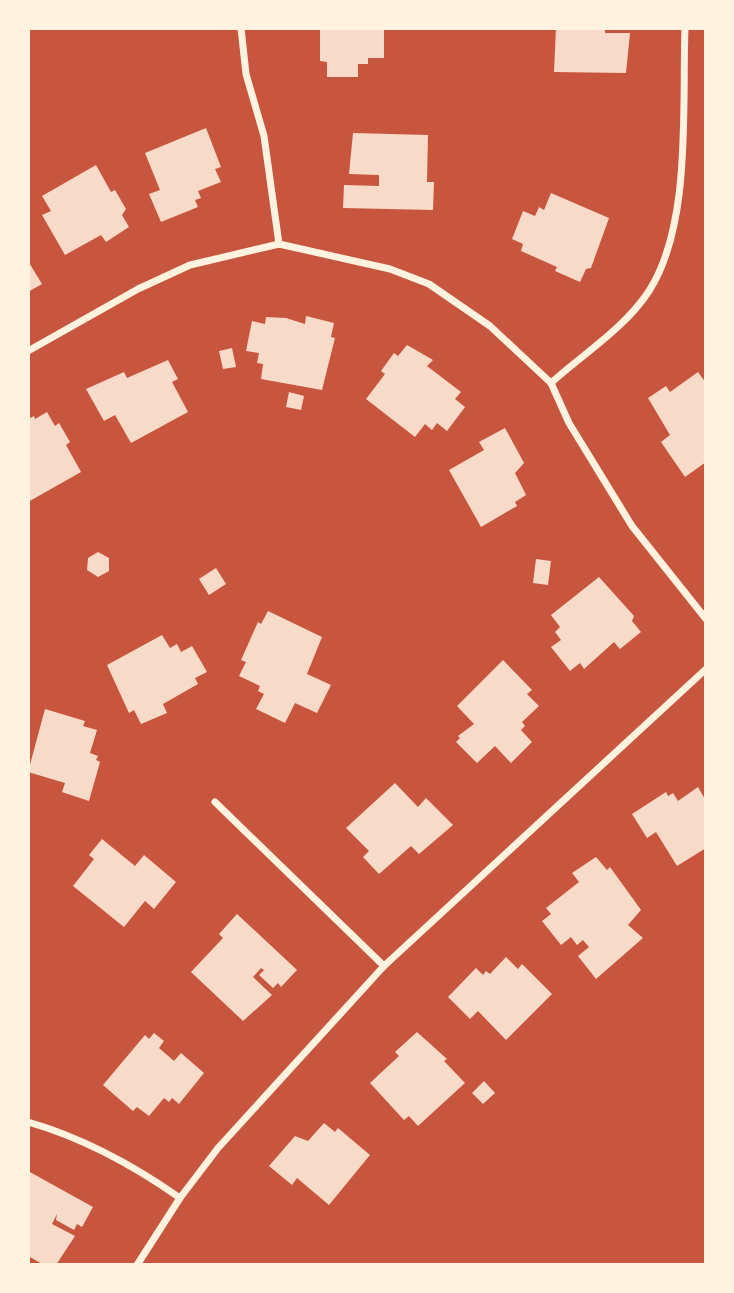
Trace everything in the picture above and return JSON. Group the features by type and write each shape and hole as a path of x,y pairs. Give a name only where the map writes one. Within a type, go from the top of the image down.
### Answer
{"street":[{"path":"241,28 246,74 264,136 279,244"},
{"path":"551,383 624,320 648,292 663,264 679,200 685,28"},
{"path":"28,351 138,289 190,265 279,244 390,269 429,284 490,326 551,383 569,423 632,526 706,620"},
{"path":"137,1265 180,1198 243,1119 384,966 706,669"},
{"path":"215,802 384,966"},
{"path":"28,1122 110,1154 140,1170 180,1198"}],"building":[{"path":"320,28 384,28 384,58 368,58 368,64 358,64 358,77 327,77 327,62 320,61"},
{"path":"556,28 605,28 605,33 630,33 626,73 554,72"},
{"path":"206,128 221,167 215,169 221,182 198,191 201,198 195,200 198,207 161,222 149,194 160,190 145,153"},
{"path":"353,133 428,135 427,182 434,182 433,210 343,208 344,185 379,186 379,175 349,174"},
{"path":"96,165 111,192 115,190 126,209 122,215 129,227 106,242 101,235 65,255 42,215 51,211 42,196"},
{"path":"551,193 609,218 591,268 586,269 580,282 555,271 557,267 521,251 523,244 512,239 523,211 535,216 539,207 544,210"},
{"path":"28,261 42,284 28,292"},
{"path":"306,316 334,323 331,337 335,338 322,390 261,379 263,364 257,363 259,353 246,351 252,321 265,324 266,317 286,318 305,324"},
{"path":"407,345 433,360 427,366 461,392 455,399 465,407 447,431 437,423 432,430 425,424 415,437 366,399 385,374 381,371 394,353 398,356"},
{"path":"232,348 236,367 223,369 219,351"},
{"path":"168,360 178,379 172,382 188,412 131,443 115,415 104,421 86,389 124,372 127,378"},
{"path":"698,372 706,383 706,462 685,477 661,442 670,435 648,398 666,386 670,392"},
{"path":"289,392 304,396 301,410 286,407"},
{"path":"47,412 55,426 59,423 70,442 66,445 81,472 28,502 28,419 34,416 35,419"},
{"path":"505,428 524,463 515,473 526,495 515,502 517,506 481,527 449,470 484,450 479,442"},
{"path":"98,552 109,558 109,571 98,577 87,570 88,558"},
{"path":"536,559 551,561 548,585 533,583"},
{"path":"216,568 226,584 209,595 199,579"},
{"path":"599,577 634,616 632,621 641,632 620,649 614,642 584,669 580,663 570,671 551,647 561,640 555,632 560,627 551,615"},
{"path":"268,611 322,637 307,674 331,685 317,713 295,703 285,723 256,709 264,694 258,691 260,686 239,676 246,662 241,660 258,622 261,624"},
{"path":"162,635 170,648 177,644 181,652 192,646 207,672 195,678 198,684 163,704 167,713 141,724 134,710 129,713 107,665"},
{"path":"503,660 532,690 527,694 539,706 522,722 525,726 521,730 532,742 511,763 495,746 477,763 456,742 460,738 458,736 474,724 457,706"},
{"path":"45,709 85,721 83,726 97,730 90,753 98,756 96,760 100,762 89,801 62,792 65,783 28,772"},
{"path":"395,783 418,807 426,798 453,825 419,854 411,846 379,874 363,857 369,851 346,828"},
{"path":"698,787 706,801 706,848 677,866 656,832 647,838 632,814 666,792 668,796 673,793 678,801"},
{"path":"102,839 135,866 144,855 176,882 154,909 145,901 124,927 73,886 94,859 89,855"},
{"path":"596,857 607,870 610,867 641,910 628,925 643,938 596,979 578,956 589,947 583,940 577,945 571,937 561,945 542,921 551,914 546,908 579,882 572,873"},
{"path":"237,914 297,970 281,987 278,983 273,988 259,975 264,970 261,968 253,977 272,995 243,1021 191,972 223,938 219,934"},
{"path":"506,957 518,969 522,964 552,994 506,1040 478,1011 470,1019 448,997 476,968 483,975 486,971 490,974"},
{"path":"417,1032 447,1059 444,1061 465,1083 418,1126 409,1116 404,1120 370,1083 399,1056 395,1052"},
{"path":"154,1033 164,1041 159,1048 174,1061 181,1053 204,1073 179,1104 172,1098 169,1102 164,1098 149,1116 137,1107 133,1111 103,1085 145,1035 149,1039"},
{"path":"484,1081 495,1093 483,1104 472,1093"},
{"path":"324,1123 335,1132 338,1128 370,1155 329,1205 297,1178 292,1185 269,1166 295,1136 308,1141"},
{"path":"28,1171 93,1207 82,1227 77,1224 74,1230 56,1220 57,1214 52,1224 75,1236 56,1265 44,1265 28,1256"}]}
